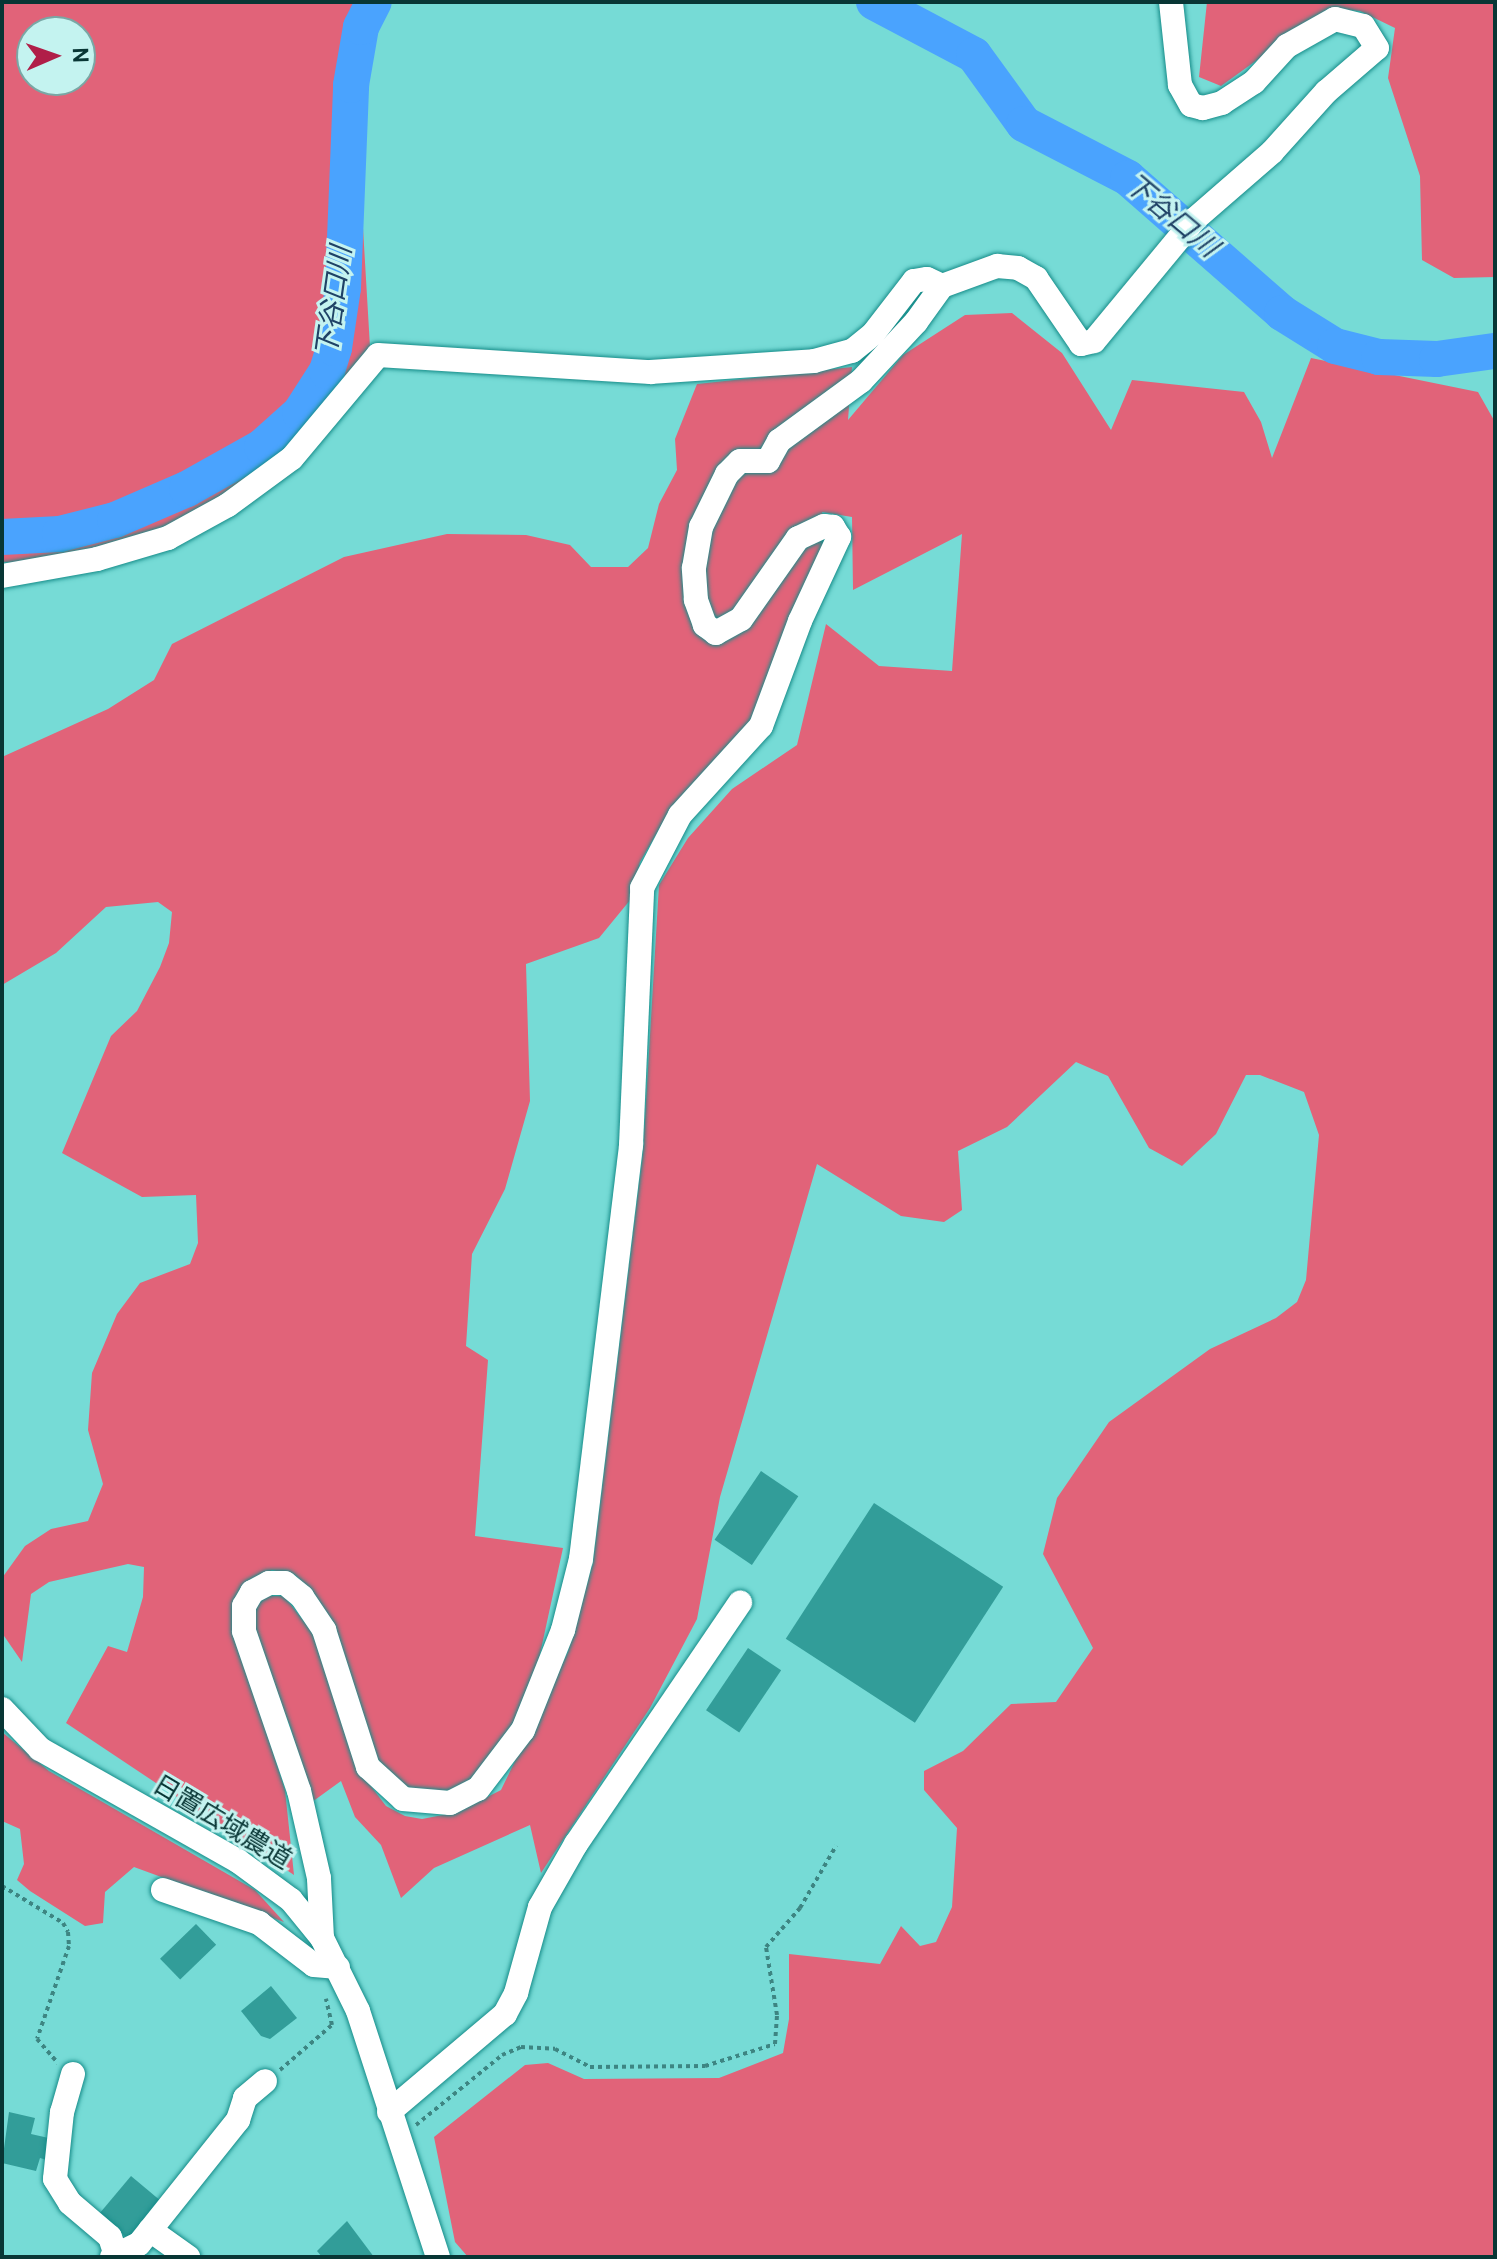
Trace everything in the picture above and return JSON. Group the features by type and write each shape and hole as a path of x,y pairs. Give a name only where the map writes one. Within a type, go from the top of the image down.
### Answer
{"street":[{"path":"322,1938 319,1878 299,1791 251,1653 244,1606 252,1592 269,1583 285,1583 302,1597 329,1643 368,1767 403,1799 450,1803 478,1789 523,1730 563,1630 581,1559 631,1145 642,888 680,815 761,726 839,537 833,527 824,526 798,538 741,619 716,633 705,625 696,600 694,568 701,527 740,461 768,461 779,441 861,381 916,322 942,286 997,266 1018,268 1036,278 1081,344 1094,341 1195,219 1272,152 1326,92 1377,48 1363,26 1335,19 1287,46 1254,82 1222,103 1203,108 1191,105 1180,85 1171,2"},
{"path":"2,576 97,559 168,538 228,505 292,458 378,355 650,372 814,361 852,351 873,334 914,281 927,279 942,286"},
{"path":"389,2112 505,2014 516,1993 540,1907 561,1869 740,1603"},
{"name":"日置広域農道","path":"2,1709 40,1749 238,1861 291,1900 322,1938 338,1967 372,2051 389,2112 438,2257"},
{"path":"163,1890 259,1923 314,1965 338,1967"},
{"path":"73,2074 62,2112 55,2179 70,2203 110,2237 113,2255 139,2244 238,2120 245,2098 265,2081"},
{"path":"150,2230 188,2257"}],"path":[{"path":"398,2138 452,2100 502,2055 521,2047 555,2049 590,2067 705,2066 775,2044 776,2001 766,1947 800,1908 836,1846"},
{"path":"2,1886 63,1923 68,1932 67,1955 37,2039 42,2049 73,2074"},
{"path":"265,2081 332,2025 323,1985 338,1967"}],"shaded area":[{"path":"2,2 384,2 366,50 360,177 370,347 291,445 231,490 173,524 95,549 24,563 2,562"},
{"path":"1207,2 1495,2 1495,277 1454,278 1422,260 1420,176 1388,78 1395,28 1360,11 1329,8 1221,86 1199,77"},
{"path":"1012,313 1062,353 1111,430 1132,380 1244,392 1261,422 1272,458 1311,358 1478,392 1495,422 1495,2257 468,2257 455,2242 434,2137 525,2065 548,2063 584,2079 719,2078 783,2053 789,2019 789,1954 880,1964 901,1926 920,1946 936,1942 952,1907 957,1828 924,1790 924,1771 963,1751 1011,1704 1056,1702 1093,1648 1043,1554 1057,1498 1109,1422 1210,1349 1276,1318 1297,1302 1306,1280 1319,1135 1304,1092 1260,1075 1246,1075 1216,1134 1182,1166 1149,1148 1108,1076 1076,1062 1007,1127 958,1151 962,1210 944,1222 901,1216 817,1164 720,1497 697,1619 650,1708 541,1873 530,1825 434,1868 401,1898 381,1845 355,1817 341,1781 312,1802 290,1726 252,1634 252,1611 265,1596 284,1596 316,1637 364,1777 386,1806 405,1816 422,1819 458,1812 501,1790 568,1652 593,1563 643,1152 659,885 688,838 732,789 797,745 826,624 879,666 952,671 962,534 853,590 852,517 822,512 832,542 786,693 665,819 640,862 631,899 599,938 526,964 530,1101 505,1189 472,1254 466,1346 488,1360 475,1536 563,1548 532,1691 488,1767 462,1788 435,1794 412,1792 374,1763 314,1594 295,1575 272,1570 246,1583 242,1656 285,1790 294,1875 66,1723 108,1646 127,1652 143,1597 144,1567 128,1564 49,1582 31,1594 22,1662 2,1633 2,1578 25,1546 51,1529 88,1521 103,1484 88,1430 92,1373 117,1314 140,1283 190,1264 198,1243 196,1195 142,1197 62,1153 111,1036 137,1011 160,967 169,943 172,912 158,902 106,907 56,953 2,985 2,757 108,709 154,680 172,644 344,557 447,534 526,535 570,545 591,567 628,567 648,548 659,504 677,470 675,439 697,384 852,367 848,420 903,355 965,315"},
{"path":"2,1732 49,1771 255,1890 284,1922 134,1867 105,1892 103,1923 85,1926 30,1891 17,1880 24,1864 20,1829 2,1821"}],"building":[{"path":"761,1471 798,1496 752,1565 715,1540"},
{"path":"874,1503 1003,1587 915,1723 786,1639"},
{"path":"748,1648 781,1670 739,1733 706,1710"},
{"path":"196,1924 216,1945 180,1980 160,1959"},
{"path":"271,1986 297,2018 270,2039 261,2036 241,2011"},
{"path":"9,2112 35,2118 31,2134 53,2139 47,2160 40,2158 36,2171 2,2163"},
{"path":"131,2176 161,2201 129,2239 99,2214"},
{"path":"347,2221 374,2257 322,2257 317,2251"}],"waterway":[{"name":"下谷口川","path":"2,537 60,534 115,520 187,489 262,447 300,413 327,371 334,348 343,288 351,85 361,27 374,2"},
{"name":"下谷口川","path":"874,2 974,55 1024,124 1128,178 1282,313 1335,346 1379,357 1437,359 1495,351"}]}
